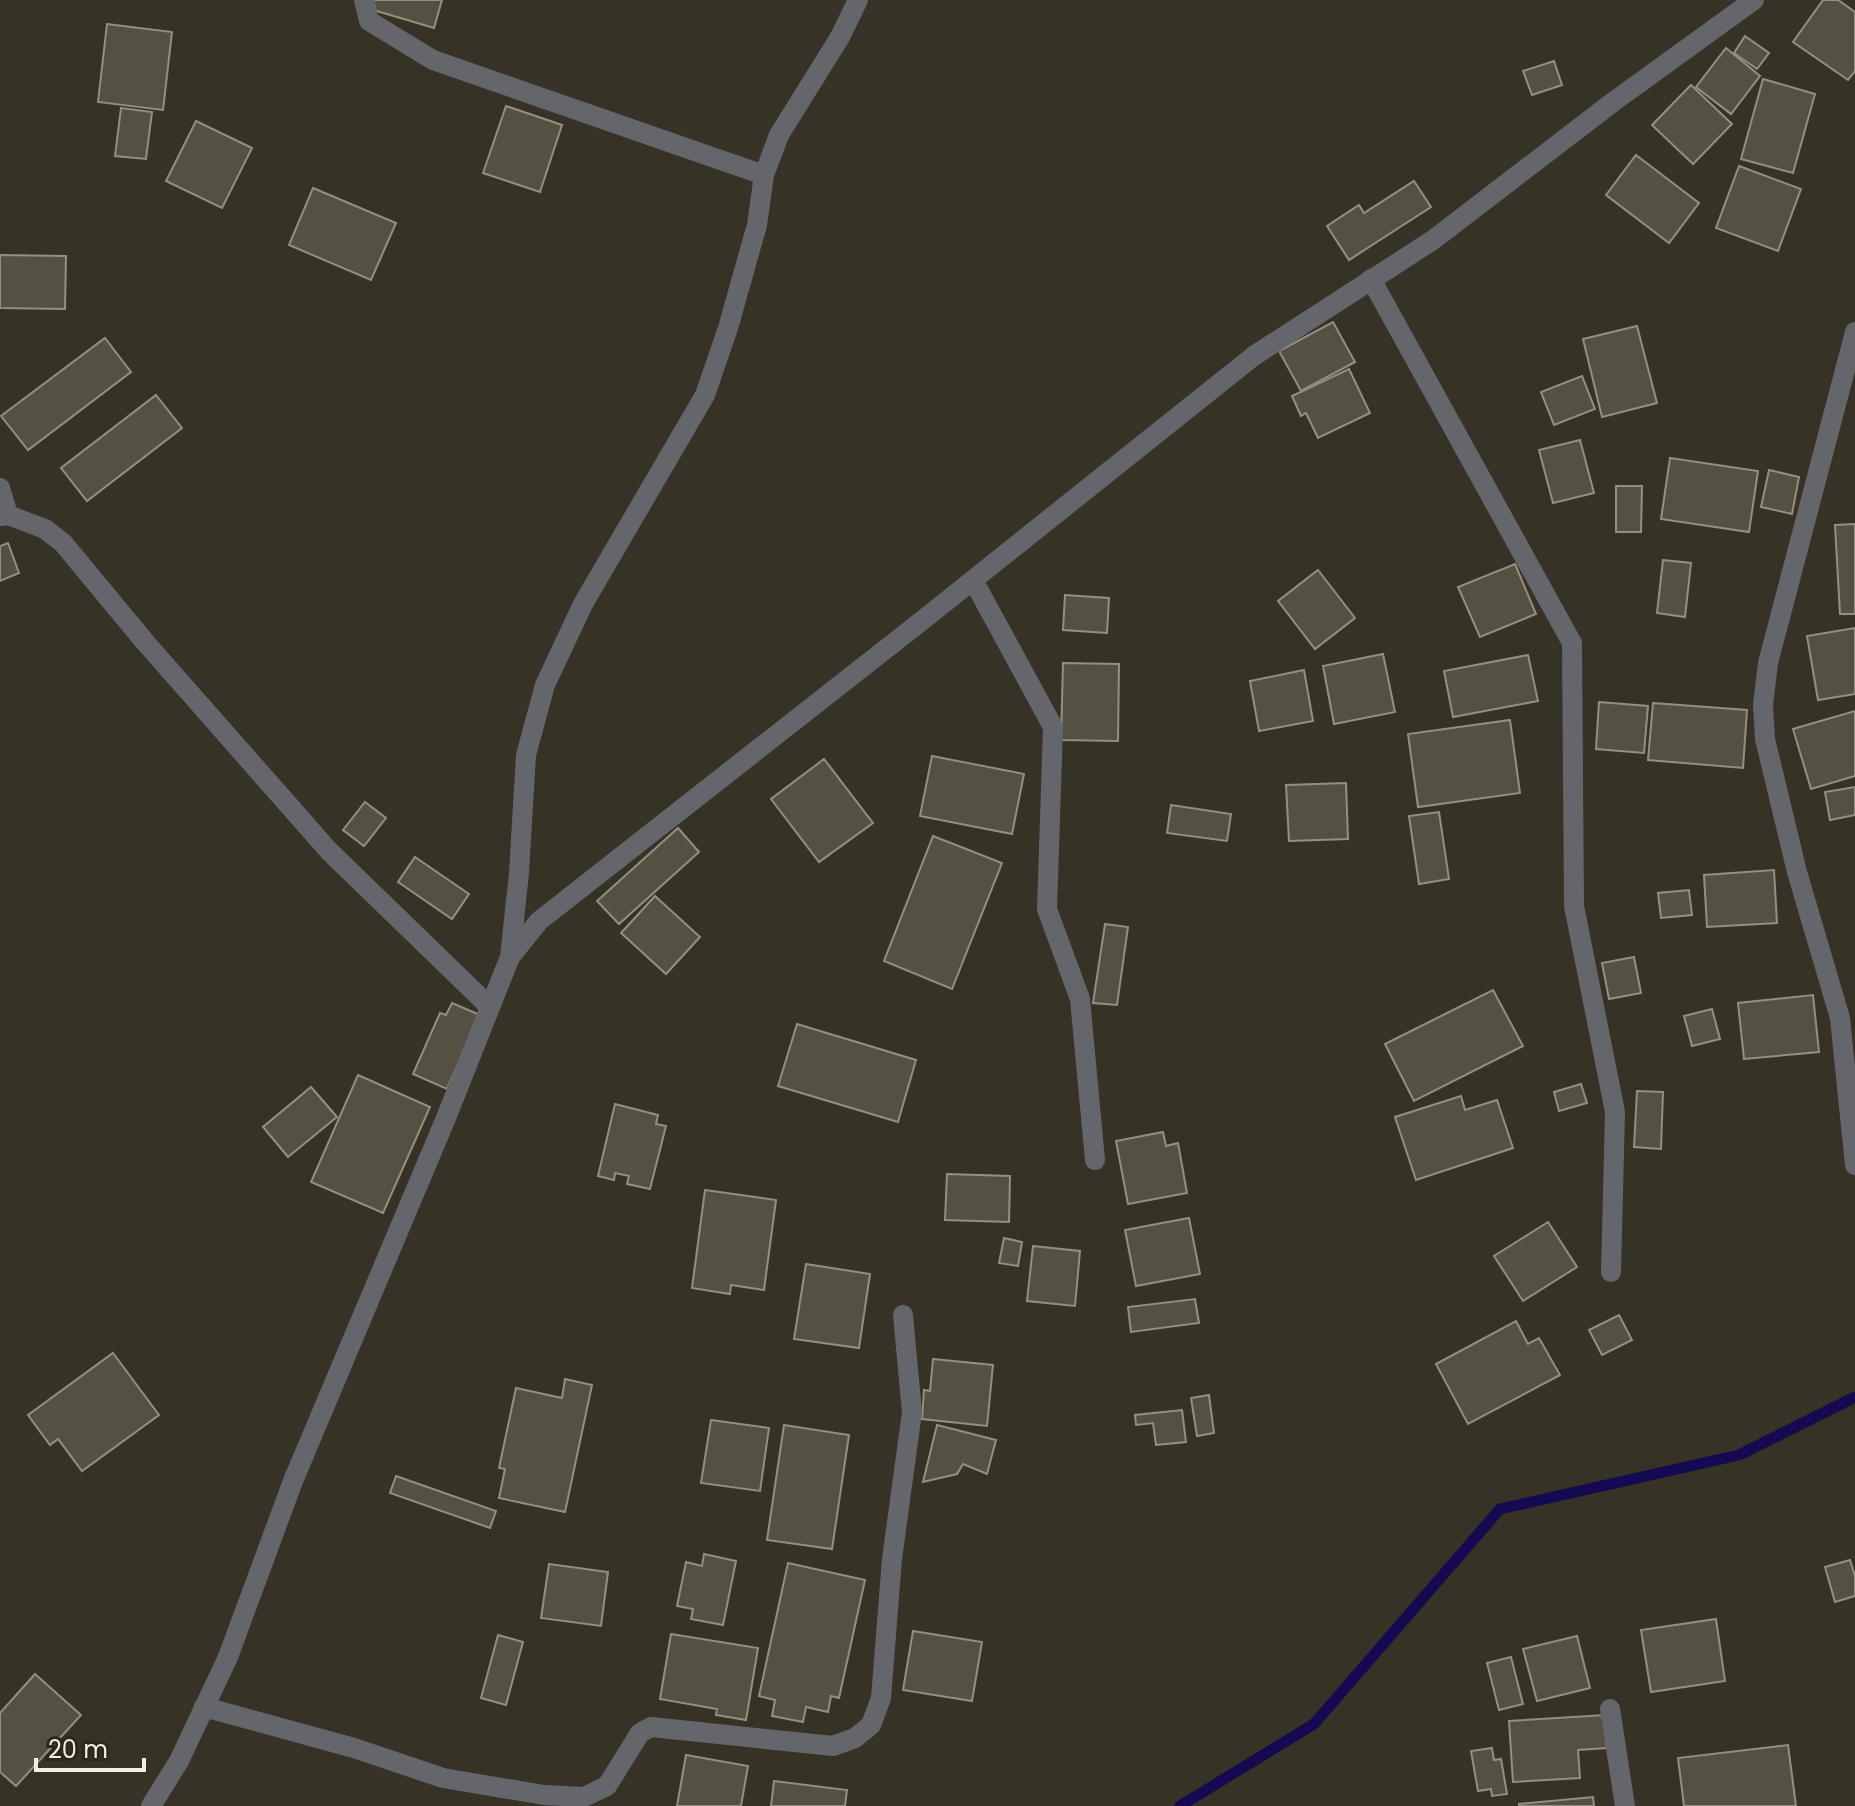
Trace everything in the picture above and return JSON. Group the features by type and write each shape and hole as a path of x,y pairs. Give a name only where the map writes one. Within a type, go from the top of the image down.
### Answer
{"street":[{"path":"364,0 369,21 433,60 764,175"},
{"path":"151,1806 179,1761 228,1657 293,1481 510,957 526,755 545,685 583,604 705,395 728,328 757,225 764,175 779,135 840,37 858,0"},
{"path":"510,957 539,921 1255,355 1433,240 1613,102 1754,0"},
{"path":"1371,279 1572,643 1574,906 1615,1112 1611,1272"},
{"path":"1855,332 1768,663 1763,705 1765,739 1797,872 1840,1018 1855,1165"},
{"path":"0,488 4,516 45,529 63,543 145,642 329,851 490,1007"},
{"path":"973,580 1053,727 1047,909 1080,999 1095,1160"},
{"path":"204,1707 354,1748 443,1778 544,1795 584,1797 607,1786 640,1733 651,1727 833,1746 855,1738 871,1725 881,1698 892,1559 912,1412 903,1315"},
{"path":"1610,1709 1625,1806"}],"building":[{"path":"373,0 442,0 434,28 370,9"},
{"path":"1823,0 1838,0 1855,12 1855,71 1848,80 1793,42"},
{"path":"107,24 172,32 163,110 98,102"},
{"path":"1745,36 1769,53 1757,69 1734,53"},
{"path":"1726,48 1760,76 1731,114 1696,87"},
{"path":"1554,61 1562,85 1532,95 1523,71"},
{"path":"1763,79 1815,94 1793,173 1741,159"},
{"path":"1691,85 1732,124 1693,164 1652,125"},
{"path":"506,106 562,125 540,192 483,173"},
{"path":"121,108 152,112 146,159 115,156"},
{"path":"196,121 252,148 222,208 166,181"},
{"path":"1636,155 1699,203 1669,243 1606,195"},
{"path":"1739,166 1801,189 1778,251 1716,228"},
{"path":"1414,181 1431,207 1349,260 1327,226 1359,205 1364,213"},
{"path":"313,188 396,223 371,280 289,245"},
{"path":"0,255 66,256 65,309 0,308"},
{"path":"1333,322 1355,362 1301,391 1279,351"},
{"path":"1637,326 1657,403 1602,417 1583,339"},
{"path":"105,338 131,372 28,450 1,416"},
{"path":"1349,369 1370,413 1318,438 1306,413 1301,416 1292,396"},
{"path":"1582,376 1595,409 1554,425 1541,392"},
{"path":"156,395 182,428 87,501 61,468"},
{"path":"1580,440 1594,493 1553,503 1539,450"},
{"path":"1670,458 1758,471 1749,532 1661,519"},
{"path":"1769,470 1799,477 1792,514 1761,507"},
{"path":"1616,486 1642,486 1641,532 1616,532"},
{"path":"1855,524 1855,614 1840,614 1835,525"},
{"path":"8,543 19,573 0,581 0,546"},
{"path":"1663,560 1691,563 1685,617 1657,613"},
{"path":"1515,564 1536,614 1480,637 1458,587"},
{"path":"1318,570 1355,618 1315,649 1278,601"},
{"path":"1065,595 1109,598 1107,633 1063,630"},
{"path":"1855,628 1855,694 1818,700 1807,636"},
{"path":"1383,654 1395,712 1334,724 1323,666"},
{"path":"1528,655 1538,701 1453,717 1444,671"},
{"path":"1063,663 1119,664 1118,741 1061,740"},
{"path":"1304,670 1313,721 1259,731 1250,681"},
{"path":"1599,702 1648,706 1644,753 1596,749"},
{"path":"1653,703 1747,710 1743,768 1648,760"},
{"path":"1855,711 1855,776 1811,789 1793,729"},
{"path":"1510,720 1520,793 1418,807 1408,734"},
{"path":"932,756 1024,774 1012,834 920,816"},
{"path":"824,759 873,823 819,862 771,799"},
{"path":"1346,783 1348,839 1289,841 1286,785"},
{"path":"1855,787 1855,815 1830,820 1825,792"},
{"path":"365,802 386,818 364,846 343,830"},
{"path":"1171,805 1231,814 1227,841 1167,833"},
{"path":"1439,812 1449,879 1419,884 1409,816"},
{"path":"678,828 699,852 619,924 597,901"},
{"path":"933,836 1002,863 952,989 884,961"},
{"path":"415,857 469,894 452,919 398,882"},
{"path":"1774,870 1777,923 1707,927 1704,875"},
{"path":"1689,890 1692,915 1661,918 1658,893"},
{"path":"655,896 700,937 666,974 621,933"},
{"path":"1105,924 1128,927 1117,1005 1093,1003"},
{"path":"1634,957 1641,993 1609,999 1602,963"},
{"path":"1493,990 1523,1046 1414,1101 1385,1044"},
{"path":"1813,995 1819,1052 1744,1059 1738,1003"},
{"path":"452,1003 480,1015 447,1089 413,1074 440,1013 446,1015"},
{"path":"1712,1009 1720,1039 1692,1046 1684,1016"},
{"path":"797,1024 916,1060 898,1122 778,1086"},
{"path":"358,1075 430,1107 383,1213 311,1182"},
{"path":"1581,1084 1587,1103 1559,1111 1554,1092"},
{"path":"311,1087 337,1117 288,1157 263,1127"},
{"path":"1637,1091 1663,1092 1661,1149 1634,1147"},
{"path":"1461,1096 1465,1110 1497,1100 1513,1148 1416,1180 1395,1117"},
{"path":"615,1104 658,1115 656,1124 666,1126 650,1189 627,1184 629,1176 615,1173 614,1180 598,1176"},
{"path":"1163,1132 1166,1146 1178,1143 1187,1193 1128,1204 1116,1141"},
{"path":"947,1174 1010,1176 1009,1222 945,1220"},
{"path":"705,1190 776,1200 764,1290 731,1285 730,1294 692,1288"},
{"path":"1189,1218 1200,1274 1136,1286 1125,1230"},
{"path":"1548,1222 1577,1267 1523,1301 1494,1256"},
{"path":"1004,1238 1022,1242 1018,1266 999,1263"},
{"path":"1033,1246 1080,1251 1075,1306 1027,1301"},
{"path":"806,1264 870,1274 859,1348 794,1339"},
{"path":"1195,1299 1199,1323 1131,1332 1128,1307"},
{"path":"1619,1315 1632,1340 1602,1355 1589,1330"},
{"path":"1516,1321 1528,1344 1539,1338 1560,1375 1468,1424 1436,1364"},
{"path":"113,1353 159,1415 82,1471 58,1439 50,1445 28,1415"},
{"path":"933,1359 993,1365 987,1426 922,1419 924,1390 930,1391"},
{"path":"565,1379 592,1385 565,1512 499,1498 505,1469 499,1468 516,1388 562,1398"},
{"path":"1209,1395 1214,1433 1197,1436 1191,1398"},
{"path":"1182,1410 1186,1442 1156,1445 1153,1423 1136,1425 1135,1415"},
{"path":"711,1420 769,1428 760,1491 701,1483"},
{"path":"784,1425 849,1435 832,1549 767,1540"},
{"path":"937,1425 996,1440 987,1474 963,1464 957,1474 923,1482"},
{"path":"396,1476 496,1511 490,1528 390,1493"},
{"path":"704,1554 736,1561 723,1625 691,1619 693,1609 677,1606 686,1562 702,1566"},
{"path":"1850,1560 1855,1576 1855,1596 1835,1602 1825,1567"},
{"path":"788,1563 865,1580 839,1698 831,1696 828,1712 806,1707 803,1722 772,1716 775,1700 759,1696"},
{"path":"549,1564 608,1572 601,1626 541,1618"},
{"path":"1716,1619 1725,1681 1651,1692 1641,1630"},
{"path":"913,1631 982,1642 972,1701 903,1690"},
{"path":"671,1634 758,1648 746,1720 716,1715 717,1709 660,1699"},
{"path":"498,1635 523,1642 506,1705 481,1698"},
{"path":"1577,1636 1590,1688 1537,1701 1523,1649"},
{"path":"1511,1657 1523,1704 1499,1710 1487,1663"},
{"path":"35,1674 81,1715 16,1786 0,1772 0,1713"},
{"path":"1605,1715 1607,1748 1578,1750 1580,1778 1513,1782 1509,1721"},
{"path":"1788,1745 1796,1806 1684,1806 1678,1758"},
{"path":"1492,1748 1494,1760 1501,1759 1507,1794 1492,1796 1491,1789 1478,1791 1471,1751"},
{"path":"686,1755 748,1766 741,1806 677,1806"},
{"path":"774,1781 847,1790 845,1806 771,1806"},
{"path":"1593,1797 1594,1806 1519,1806 1519,1804"}],"waterway":[{"path":"1180,1806 1314,1724 1500,1509 1739,1455 1855,1397"}]}
